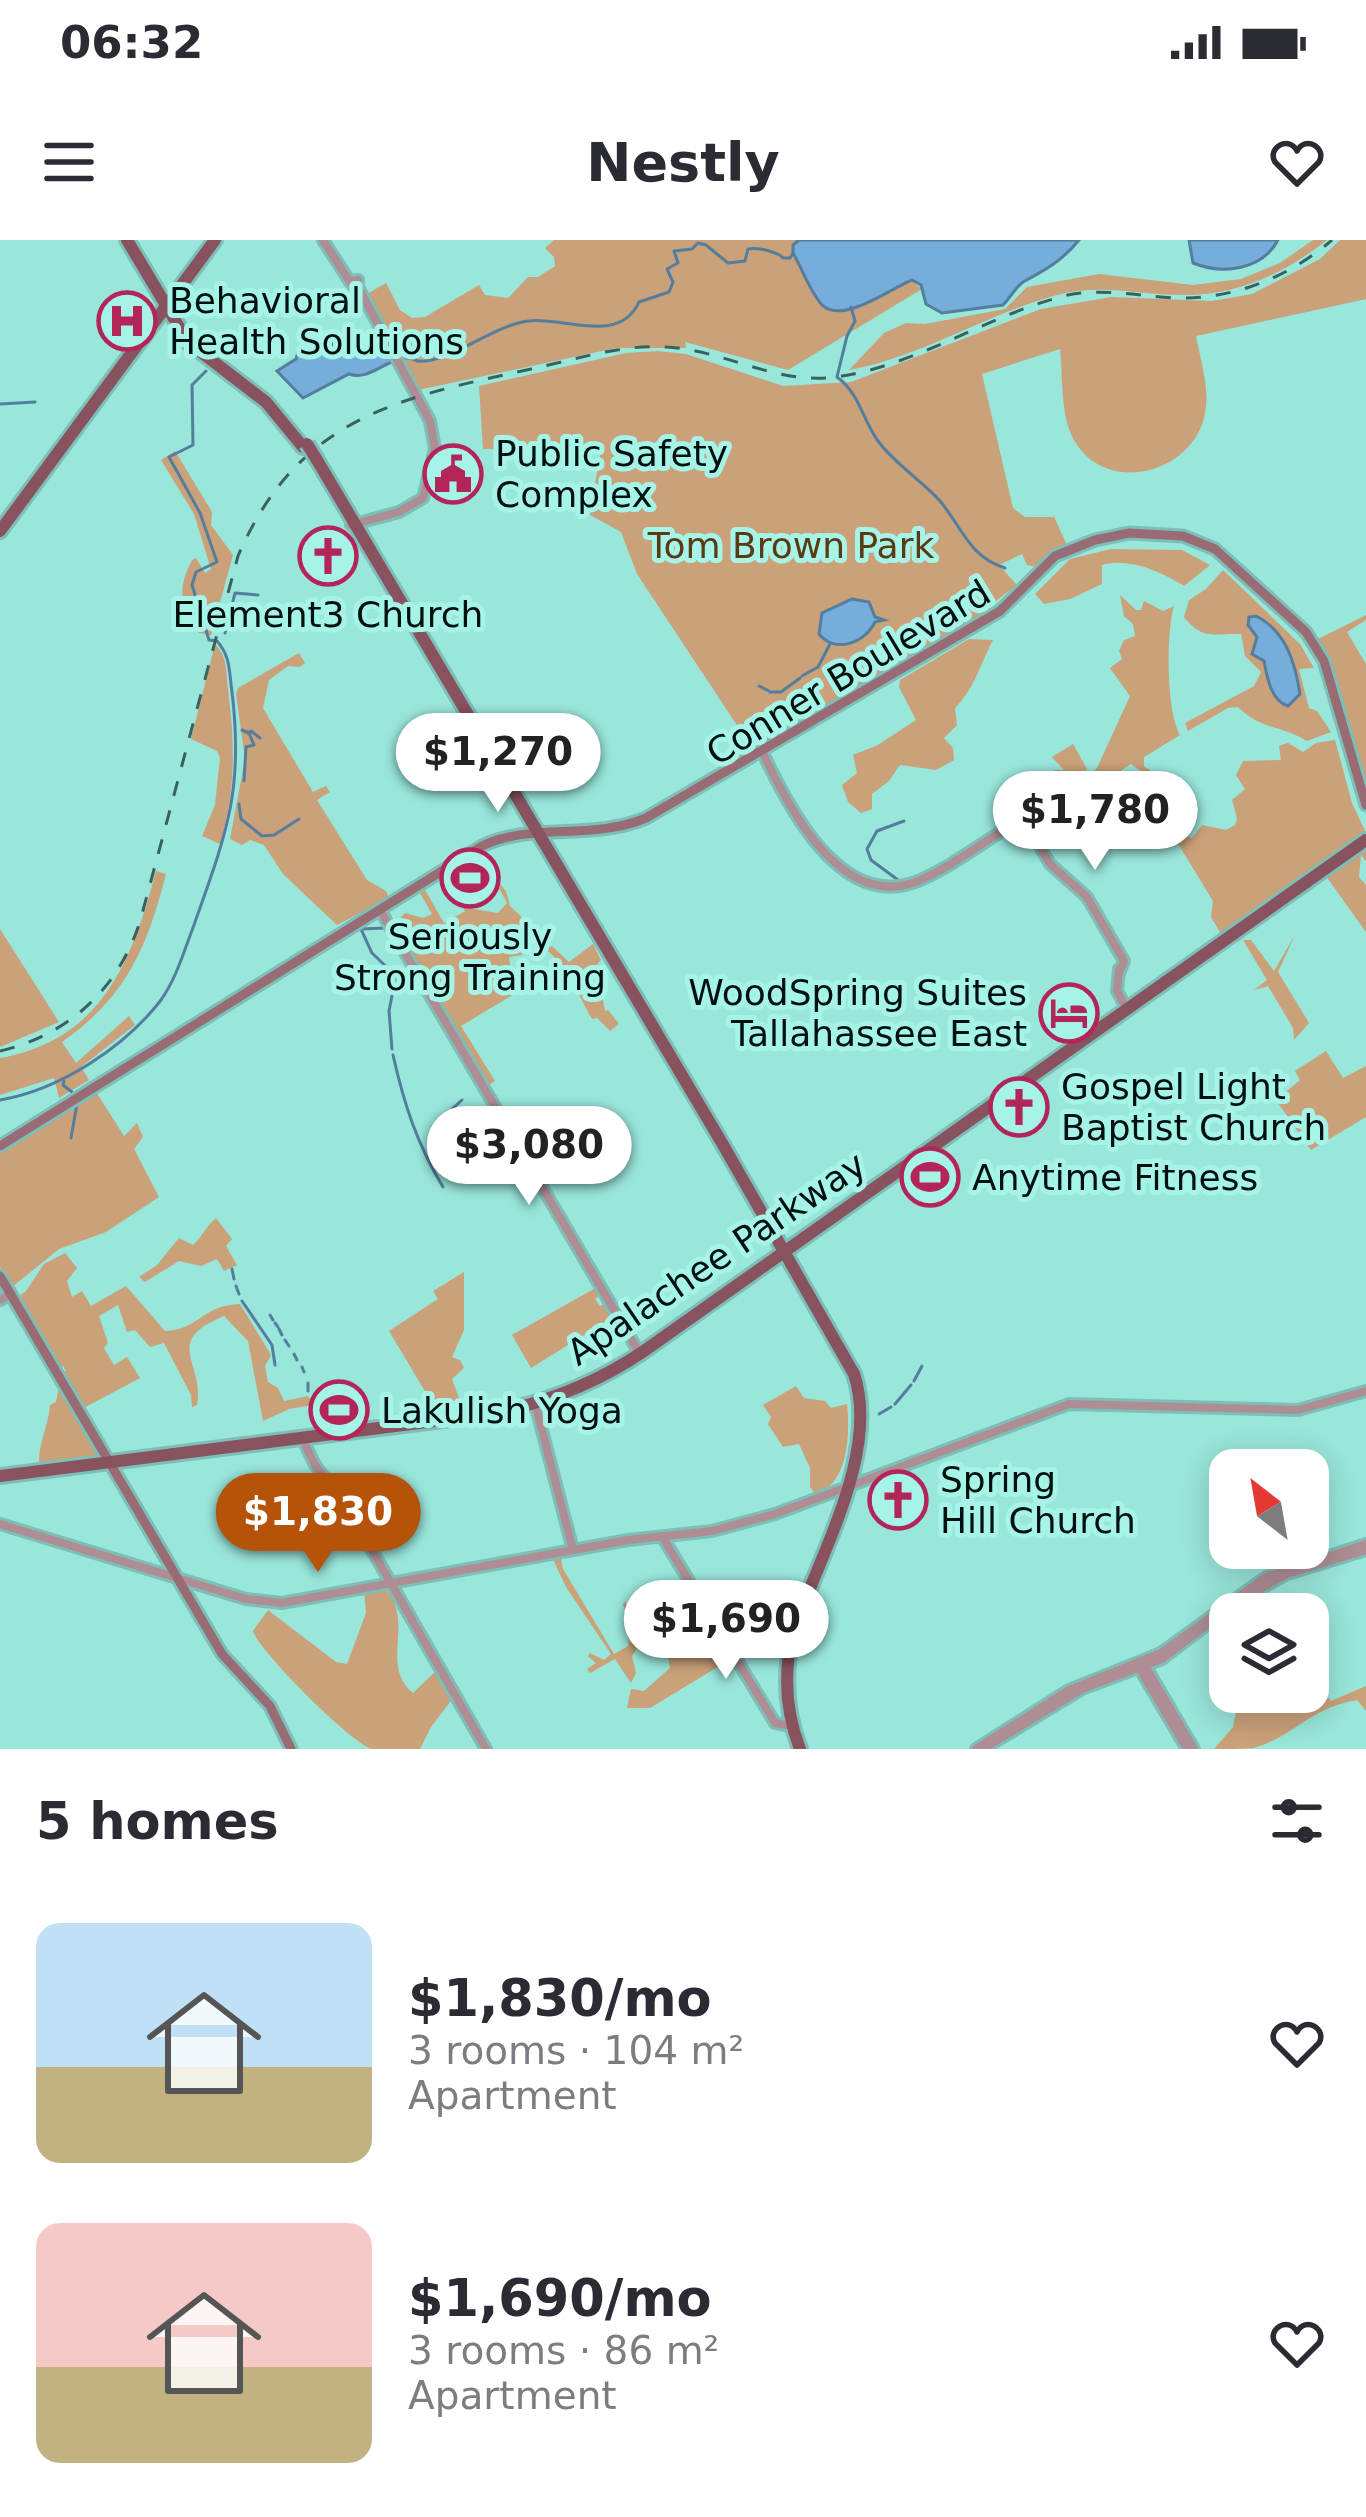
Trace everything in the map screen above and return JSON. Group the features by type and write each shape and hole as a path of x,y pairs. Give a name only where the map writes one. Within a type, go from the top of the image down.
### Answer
{"main road":[{"path":"130,240 195,340 277,409 306,446 845,1365 862,1435 790,1646 787,1698 797,1749"},
{"path":"0,527 212,240"},
{"name":"Conner Boulevard","path":"994,616 1047,562 1077,546 1129,533 1171,534 1204,544 1225,556 1315,644 1328,671 1366,805"},
{"name":"Conner Boulevard","path":"0,1143 478,851 506,841 601,834 658,814 762,757 1018,602 1048,566 1078,550 1133,537 1172,538 1205,548 1275,608 1314,649 1366,814"},
{"name":"Apalachee Parkway","path":"0,1478 486,1418 536,1407 601,1380 1366,842"},
{"path":"688,1091 731,1174 764,1218 804,1298 824,1325"},
{"path":"0,1280 7,1299 215,1639 237,1672 271,1705 293,1749"},
{"path":"797,1749 784,1725 779,1684 783,1643 816,1542 843,1488 856,1435 845,1365"},
{"name":"Apalachee Parkway","path":"376,1430 514,1409 601,1380"}],"street":[{"path":"325,240 420,399 435,441 421,491 410,506 353,525"},
{"path":"762,757 801,822 839,867 874,885 913,882 1023,818 1050,864 1087,897 1121,963 1117,987 1128,1011"},
{"path":"380,910 641,1356"},
{"path":"0,1524 271,1604 573,1550 700,1534 775,1514 1069,1404 1301,1410 1366,1390"},
{"path":"536,1407 539,1434 573,1550"},
{"path":"302,1440 349,1510 486,1749"},
{"path":"662,1537 775,1723 784,1725"},
{"path":"980,1749 1069,1690 1142,1666 1292,1566 1366,1547"},
{"path":"1142,1666 1190,1749"}],"green space":[{"path":"554,240 798,240 792,254 813,294 831,310 854,309 912,281 922,289 788,370 685,342 686,348 616,348 418,390 403,364 410,353 393,343 378,325 362,285 367,294 386,283 400,310 412,318 425,317 479,285 485,295 508,298 528,277 538,277 555,266 545,248"},
{"path":"1313,240 1327,240 1295,263 1242,286 1184,295 1073,292 849,370 884,333 906,323 925,324 1005,309 1027,287 1099,274 1193,285 1241,279 1280,263"},
{"name":"Tom Brown Park","path":"1340,240 1366,240 1366,299 1196,336 1206,387 1204,418 1195,438 1164,465 1125,472 1105,468 1088,457 1066,419 1060,349 982,374 1013,508 1025,517 1054,517 1068,547 1036,567 1027,565 1022,554 999,565 1017,585 992,604 994,610 754,751 637,574 621,532 590,515 601,448 483,449 479,386 626,353 658,351 686,354 783,386 851,382 1041,309 1111,297 1212,301 1252,294 1320,259"},
{"path":"175,451 212,512 211,525 233,555 211,635 199,633 183,597 192,560 196,558 205,573 211,569 194,514 161,460"},
{"path":"1111,549 1182,550 1210,565 1184,586 1145,567 1112,563 1102,565 1102,584 1070,599 1044,604 1035,594 1070,559"},
{"path":"1223,570 1300,644 1314,668 1299,669 1309,708 1317,711 1331,732 1307,741 1255,720 1238,707 1188,731 1185,723 1254,686 1261,672 1245,656 1241,634 1203,633 1184,617 1189,600"},
{"path":"1120,595 1136,610 1141,610 1144,601 1163,611 1174,606 1169,672 1180,735 1144,757 1144,766 1151,771 1154,789 1182,835 1192,838 1202,825 1226,830 1235,825 1232,800 1245,789 1236,775 1243,761 1281,760 1279,746 1288,743 1303,752 1316,743 1335,740 1352,803 1366,833 1221,934 1211,917 1213,901 1147,793 1140,790 1144,774 1131,764 1116,777 1111,801 1122,828 1105,839 1078,789 1097,768 1130,696 1110,668 1122,659 1119,651 1124,640 1135,636"},
{"path":"1366,615 1366,620 1347,632 1366,664 1366,796 1328,658 1318,639"},
{"path":"969,639 993,640 955,708 957,725 944,738 953,748 954,760 936,770 900,765 872,794 872,809 861,813 848,802 842,785 857,773 853,755 916,720 900,680"},
{"path":"215,644 226,665 233,748 229,805 220,844 202,836 215,805 220,758 217,751 191,739"},
{"path":"299,653 305,663 288,666 269,680 263,708 313,792 326,786 330,792 317,800 367,880 389,898 337,925 283,874 264,845 250,840 242,845 230,839 245,759 238,688"},
{"path":"1073,744 1087,769 1070,790 1037,806 1034,778 1044,781 1055,775 1054,770 1064,770 1052,757"},
{"path":"1366,847 1359,877 1366,885 1366,932 1326,876"},
{"path":"156,871 166,874 131,969 103,1007 62,1042 76,1063 129,1016 135,1025 81,1067 89,1080 59,1098 54,1078 0,1095 0,1058 64,1034 107,992 136,936"},
{"path":"491,873 506,891 510,906 533,928 519,942 523,955 509,957 514,994 461,1026 495,1081 485,1087 427,985 428,970 414,964 394,925 405,913 423,918 432,914 420,893 425,890 444,923 465,911 446,874 467,908 498,913 507,903"},
{"path":"0,929 59,1022 0,1047"},
{"path":"1295,935 1278,972 1309,1023 1294,1040 1293,1028 1268,986 1254,990 1267,980 1243,940 1251,940 1274,971"},
{"path":"593,944 601,960 593,979 601,989 605,1011 619,1024 610,1031 597,1018 592,1019 567,973 545,949 552,946 569,962"},
{"path":"1326,1051 1343,1078 1366,1066 1366,1117 1311,1150 1276,1100 1300,1080 1295,1071"},
{"path":"95,1090 124,1136 137,1123 143,1137 134,1149 159,1197 106,1232 59,1249 12,1287 0,1267 0,1152"},
{"path":"216,1218 232,1239 226,1246 237,1265 224,1271 217,1259 201,1266 179,1261 145,1282 139,1277 157,1265 179,1238 193,1245"},
{"path":"65,1253 77,1268 67,1281 72,1297 82,1291 91,1306 126,1286 165,1331 186,1326 217,1308 240,1304 271,1355 265,1366 268,1382 278,1388 284,1401 308,1396 313,1405 263,1421 248,1341 224,1316 194,1335 190,1344 198,1390 197,1405 192,1407 191,1395 164,1343 150,1347 135,1330 127,1332 118,1305 99,1316 108,1343 104,1348 114,1365 127,1357 140,1378 82,1409 61,1375 66,1371 63,1366 58,1369 17,1298 44,1264"},
{"path":"464,1272 464,1330 452,1357 464,1368 452,1379 463,1409 438,1413 389,1331 438,1299 433,1291"},
{"path":"599,1286 603,1293 595,1299 600,1306 607,1302 613,1317 531,1368 512,1335"},
{"path":"796,1386 804,1398 825,1401 831,1408 847,1404 841,1469 827,1489 816,1495 799,1444 783,1447 768,1424 771,1417 763,1405"},
{"path":"59,1387 98,1459 40,1465 50,1405 56,1402"},
{"path":"551,1555 560,1555 563,1569 614,1654 628,1646 631,1621 625,1601 645,1636 632,1656 636,1673 631,1683 615,1659 590,1673 587,1669 596,1663 590,1653 604,1660 611,1654 566,1587"},
{"path":"384,1587 398,1616 397,1663 404,1684 413,1693 436,1671 453,1698 420,1749 372,1749 361,1743 288,1676 253,1631 268,1610 336,1662 347,1664 366,1613 364,1590"},
{"path":"717,1630 734,1657 650,1708 627,1708 631,1689 644,1691 670,1668 668,1658 699,1639 708,1647 709,1634"},
{"path":"1366,1686 1366,1711 1357,1700 1329,1709 1331,1701"},
{"path":"1236,1713 1320,1713 1253,1748 1214,1749 1233,1727"}],"water":[{"path":"799,240 1079,240 1060,259 1020,284 1003,305 942,313 926,304 921,285 912,280 854,308 831,310 818,300 793,253"},
{"path":"1189,240 1278,240 1252,264 1217,269 1193,263"},
{"path":"326,336 340,354 368,341 384,356 404,353 417,361 400,359 367,374 349,374 303,398 277,371 296,359 299,349"},
{"path":"852,599 869,602 875,617 884,620 875,622 857,640 833,644 819,634 822,613"},
{"path":"1256,616 1275,630 1292,659 1300,694 1288,706 1274,694 1264,661 1252,654 1257,637 1248,625 1249,617"}],"waterway":[{"path":"417,361 442,357 528,321 589,326 618,323 639,302 669,292 673,282 667,269 678,263 674,251 692,249 698,243 728,263 745,261 748,249 767,250 783,258 793,253"},
{"path":"851,307 855,321 837,377 851,391 885,449 940,501 974,549 1005,568"},
{"path":"0,1100 67,1077 146,1018 180,964 223,837 236,757 230,671 222,647 209,640 192,585 196,572 217,562 200,513 169,457 193,445 192,385 206,371"},
{"path":"0,404 35,402"},
{"path":"225,633 235,593 258,595"},
{"path":"802,676 818,667 830,644"},
{"path":"770,692 781,692 800,678"},
{"path":"759,686 769,691"},
{"path":"242,730 254,745 246,747 244,781"},
{"path":"248,733 260,738"},
{"path":"239,804 241,819 262,836 274,835 299,819"},
{"path":"898,880 871,860 867,849 877,831 904,821"},
{"path":"393,924 398,924"},
{"path":"385,928 361,929 372,953 396,976 389,1011 392,1049"},
{"path":"393,1055 412,1123 443,1187"},
{"path":"64,1081 72,1092"},
{"path":"452,1109 462,1100"},
{"path":"71,1138 77,1104"},
{"path":"453,1111 455,1116"},
{"path":"481,1118 487,1127"},
{"path":"459,1124 464,1135"},
{"path":"476,1134 481,1131"},
{"path":"232,1269 234,1279"},
{"path":"236,1286 239,1294"},
{"path":"242,1301 272,1345 275,1365"},
{"path":"270,1315 273,1320"},
{"path":"275,1323 278,1327"},
{"path":"279,1329 282,1335"},
{"path":"285,1340 289,1346"},
{"path":"294,1354 297,1360"},
{"path":"914,1381 922,1366"},
{"path":"302,1367 304,1372"},
{"path":"308,1383 308,1391"},
{"path":"895,1404 911,1385"},
{"path":"879,1414 891,1407"}],"railway":[{"path":"0,1051 70,1020 106,986 120,965 141,918 238,556 262,509 290,472 322,443 357,421 438,391 632,348 688,349 792,376 836,377 895,362 1068,295 1108,292 1196,298 1238,291 1278,276 1332,240"}],"place":[{"name":"Behavioral Health Solutions","path":"127,321"},
{"name":"Public Safety Complex","path":"453,474"},
{"name":"Element3 Church","path":"328,556"},
{"name":"Seriously Strong Training","path":"470,878"},
{"name":"WoodSpring Suites Tallahassee East","path":"1069,1013"},
{"name":"Gospel Light Baptist Church","path":"1019,1107"},
{"name":"Anytime Fitness","path":"930,1177"},
{"name":"Lakulish Yoga","path":"339,1410"},
{"name":"Spring Hill Church","path":"898,1500"}]}
